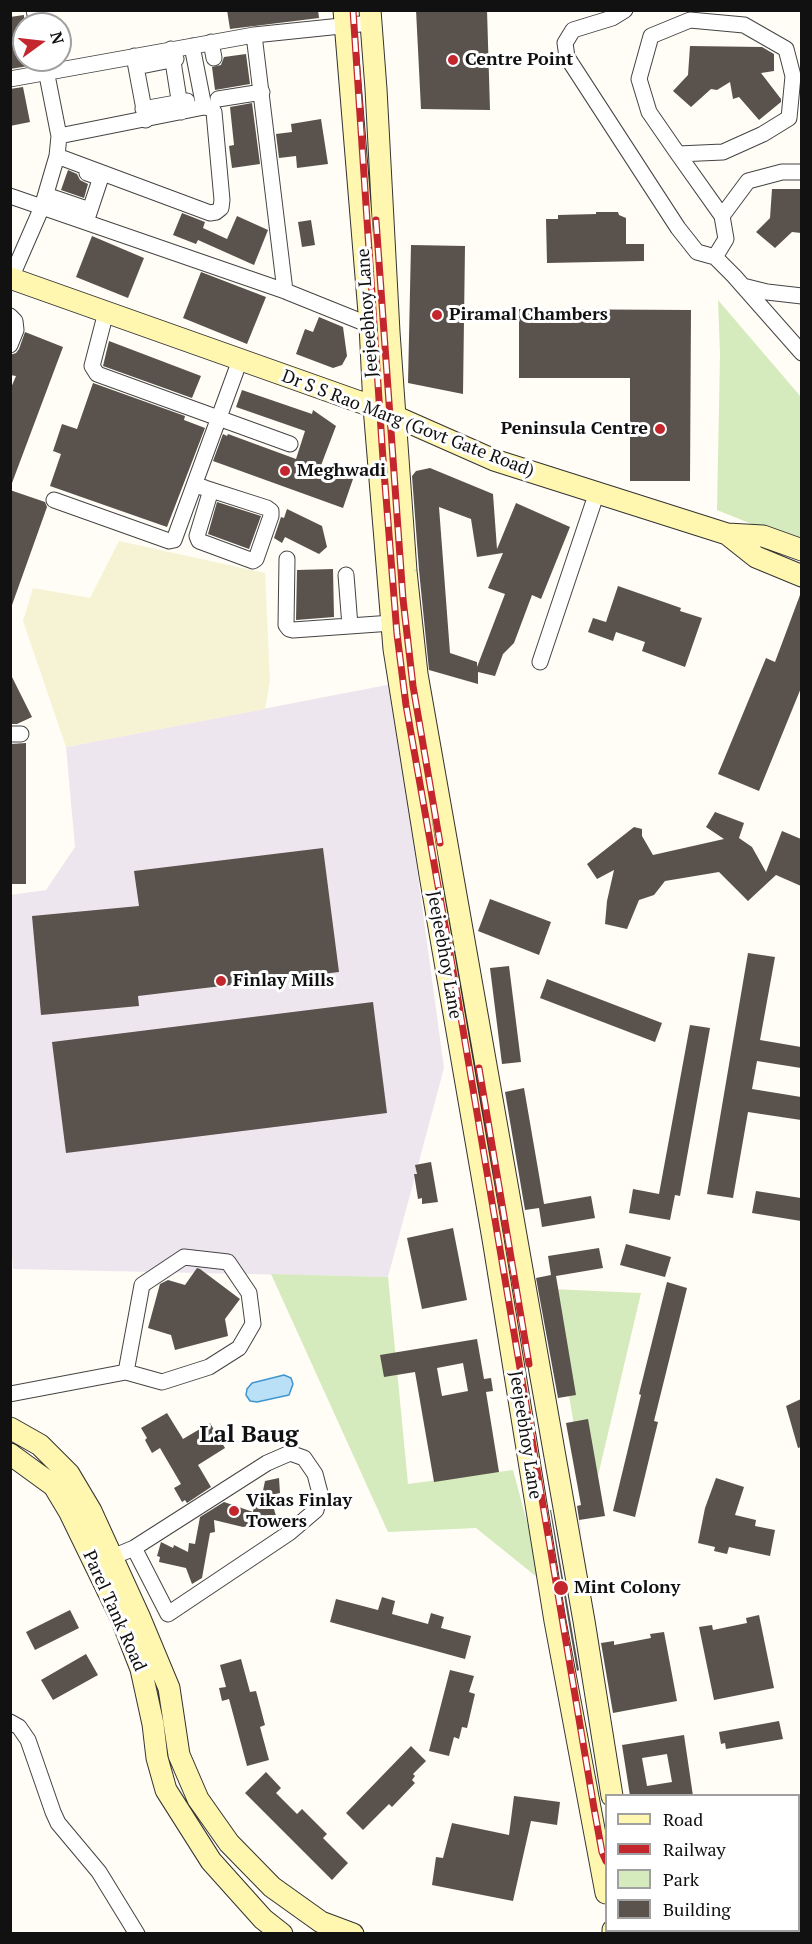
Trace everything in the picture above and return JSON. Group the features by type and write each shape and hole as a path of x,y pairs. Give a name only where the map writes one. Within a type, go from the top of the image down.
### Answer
{"street":[{"path":"625,10 612,18 596,17 573,30 565,43 567,57 678,228 697,252 715,257 801,353"},
{"path":"72,64 135,61 193,51 211,42 345,18 370,17"},
{"name":"Jeejeebhoy Lane","path":"370,17 376,89 379,329 374,406 399,592"},
{"name":"Jeejeebhoy Lane","path":"345,18 379,329 396,416 399,592 392,623 394,649 555,1621 605,1887"},
{"path":"678,154 723,152 763,134 789,117 793,76 786,49 744,26 690,20 651,36 639,79 649,112 678,154 722,216 726,239 715,257"},
{"path":"254,35 285,291"},
{"path":"211,42 214,58"},
{"path":"193,51 203,103"},
{"path":"172,55 181,107"},
{"path":"135,61 145,114"},
{"path":"10,79 29,72"},
{"path":"11,278 44,201 57,159 59,136 46,72"},
{"path":"218,99 262,92"},
{"path":"57,159 210,213 216,212 221,207 214,112 203,103 145,114 59,136"},
{"path":"57,159 99,178 88,216"},
{"path":"722,216 748,181 782,171 801,172"},
{"path":"10,196 44,201 88,216 379,329"},
{"name":"Dr S S Rao Marg (Govt Gate Road)","path":"11,278 374,406 494,460 728,534 756,557 801,576"},
{"path":"742,285 767,292 801,296"},
{"path":"106,312 92,366 97,374 290,444"},
{"path":"10,316 15,321 16,330 10,345"},
{"path":"54,500 169,541 177,537 240,360"},
{"path":"195,485 211,490 267,508 271,512 256,560 253,561 199,542 197,536 211,490"},
{"path":"540,662 597,492"},
{"path":"728,534 764,536 801,550"},
{"path":"286,559 286,625 289,629 392,623"},
{"path":"346,575 350,626"},
{"path":"399,592 417,674 477,1012 612,1794"},
{"path":"455,1015 477,1012"},
{"path":"10,1394 126,1372 162,1382 209,1367 239,1348 253,1324 249,1293 228,1262 184,1257 142,1285 126,1372"},
{"path":"523,1423 548,1419"},
{"path":"10,1428 40,1445 69,1474 91,1511 103,1561 134,1548 267,1463 290,1453 304,1458 315,1474 320,1493 316,1510 289,1533 168,1614 134,1548"},
{"name":"Parel Tank Road","path":"10,1454 54,1486 103,1561 122,1620 150,1666 157,1758 166,1790 211,1861 263,1918 282,1934"},
{"path":"150,1666 169,1688 179,1755 198,1799 229,1843 272,1887 321,1922 353,1934"},
{"path":"10,1722 19,1727 28,1740 58,1823 99,1872 137,1934"},
{"path":"580,1748 604,1744"}],"shaded area":[{"path":"119,541 265,573 270,681 265,709 66,747 23,621 33,588 90,598"},
{"name":"Finlay Mills","path":"392,684 444,1068 388,1277 13,1269 10,1221 10,895 46,890 75,847 66,747"}],"green space":[{"path":"718,300 801,397 801,544 717,510 720,354"},
{"path":"271,1274 388,1277 408,1484 513,1470 543,1582 476,1528 388,1532"},
{"path":"551,1289 641,1293 589,1514"}],"water":[{"path":"284,1375 291,1378 293,1384 289,1395 257,1402 250,1401 246,1395 252,1383"}],"building":[{"path":"227,10 318,10 319,18 230,29"},
{"name":"Centre Point","path":"416,10 487,10 490,110 421,109"},
{"path":"10,17 12,17 12,69 10,69"},
{"path":"690,46 762,47 774,54 774,71 761,73 781,102 759,120 739,97 733,99 730,82 717,90 711,89 691,107 673,91 688,75"},
{"path":"246,54 250,84 215,90 212,67 221,65 224,57"},
{"path":"23,87 30,122 10,126 10,89"},
{"path":"252,103 260,164 232,168 229,146 234,145 230,107"},
{"path":"321,119 328,164 297,168 296,156 279,158 276,134 292,132 291,124"},
{"path":"68,170 77,174 80,180 88,184 84,198 61,190"},
{"path":"772,189 801,189 801,233 792,232 775,248 756,232 770,218"},
{"path":"596,212 618,212 626,218 626,244 644,244 644,261 547,263 546,219 558,219 558,215 596,214"},
{"path":"182,213 205,222 203,228 227,239 237,216 268,230 254,265 198,240 196,244 173,235"},
{"path":"311,220 315,245 302,247 298,222"},
{"path":"92,236 144,258 128,298 76,277"},
{"name":"Piramal Chambers","path":"411,245 465,246 463,394 408,383"},
{"path":"201,272 266,297 247,344 183,318"},
{"name":"Peninsula Centre","path":"519,309 691,310 690,481 630,481 630,378 519,378"},
{"path":"319,317 343,327 347,356 342,365 333,368 296,354 305,329 313,332"},
{"path":"25,332 63,347 12,483 10,390 16,376 10,375 10,355 19,349"},
{"path":"109,341 201,376 192,398 103,366"},
{"path":"93,383 185,416 184,420 205,428 167,527 50,486 61,454 53,451 62,424 77,429"},
{"path":"242,390 312,414 313,410 336,426 320,468 353,479 343,508 213,461 223,434 296,459 305,431 236,407"},
{"path":"430,468 493,494 497,549 516,503 570,527 541,599 532,595 514,643 503,654 495,676 478,672 478,684 429,670 412,476 416,471","holes":["439,507 471,519 477,557 503,553 488,588 505,594 477,667 477,662 450,653"]},
{"path":"10,490 45,502 47,507 12,605 10,605"},
{"path":"217,502 261,516 249,549 208,534"},
{"path":"287,509 322,526 327,547 319,554 285,537 282,543 274,538 281,517 284,518"},
{"path":"333,569 334,617 296,620 297,570"},
{"path":"618,586 681,608 680,611 702,618 685,667 642,651 645,642 616,632 613,641 588,632 593,618 606,622"},
{"path":"800,595 801,688 759,791 718,774 766,658 775,662"},
{"path":"10,673 32,717 17,724 10,724"},
{"path":"26,743 26,884 10,884 10,744"},
{"path":"715,812 744,823 739,838 752,847 766,872 782,831 801,839 801,886 776,875 748,901 719,872 665,881 654,895 639,900 627,929 605,924 607,901 614,870 597,879 587,864 634,827 642,829 642,836 653,855 724,839 706,827"},
{"path":"323,848 339,972 138,996 139,1006 41,1015 32,916 139,906 134,871"},
{"path":"490,899 551,922 539,955 478,931"},
{"path":"748,953 775,957 760,1040 801,1047 801,1068 757,1061 752,1089 801,1097 801,1120 748,1112 733,1198 707,1194"},
{"path":"509,966 521,1062 502,1064 490,968"},
{"path":"547,979 662,1023 655,1042 540,998"},
{"path":"373,1002 387,1113 66,1153 52,1042"},
{"path":"690,1025 710,1028 680,1196 675,1195 670,1220 629,1213 633,1189 659,1194"},
{"path":"524,1088 544,1204 591,1196 595,1218 542,1227 539,1208 525,1210 505,1092"},
{"path":"431,1162 438,1202 422,1204 422,1198 418,1199 415,1165"},
{"path":"756,1191 801,1198 801,1221 752,1213"},
{"path":"453,1228 467,1300 422,1309 407,1238"},
{"path":"626,1244 671,1257 665,1277 620,1265"},
{"path":"599,1248 603,1268 556,1276 576,1395 558,1398 536,1278 551,1275 548,1256"},
{"path":"197,1268 240,1299 225,1319 228,1336 175,1350 171,1335 148,1328 160,1284 168,1280 185,1285"},
{"path":"667,1282 687,1288 654,1421 658,1422 635,1517 613,1511"},
{"path":"477,1339 484,1379 491,1378 493,1391 486,1392 499,1472 434,1482 415,1372 384,1377 380,1355","holes":["463,1363 468,1391 442,1396 437,1368"]},
{"path":"801,1399 801,1447 798,1448 786,1406"},
{"path":"167,1413 183,1439 210,1423 225,1448 198,1465 211,1487 187,1503 185,1500 182,1502 174,1488 181,1484 160,1448 152,1453 141,1428"},
{"path":"588,1419 605,1516 579,1520 577,1506 581,1505 566,1423"},
{"path":"279,1478 280,1493 275,1494 273,1506 277,1519 243,1527 214,1520 215,1532 210,1533 202,1578 192,1584 186,1568 159,1562 160,1557 157,1556 161,1542 188,1552 189,1543 195,1544 200,1517 224,1502 253,1512 254,1504 260,1505 265,1481"},
{"path":"716,1478 744,1487 735,1515 756,1520 755,1526 775,1530 770,1556 729,1547 727,1554 714,1551 715,1547 698,1543 705,1508"},
{"path":"550,1510 579,1670 577,1671 568,1619"},
{"path":"382,1597 395,1601 392,1614 428,1624 431,1613 444,1617 441,1628 471,1636 465,1659 330,1622 336,1599 378,1610"},
{"path":"70,1610 79,1628 35,1650 26,1632"},
{"path":"759,1615 774,1688 714,1700 699,1627 712,1625 713,1630 747,1623 746,1618"},
{"path":"664,1632 677,1701 613,1713 601,1643 614,1641 614,1645 651,1638 650,1634"},
{"path":"86,1654 98,1675 53,1700 41,1680"},
{"path":"241,1659 250,1692 256,1691 265,1725 260,1727 269,1760 247,1766 229,1699 222,1701 219,1688 226,1687 220,1665"},
{"path":"450,1670 474,1676 469,1692 475,1694 467,1728 462,1727 459,1739 454,1737 449,1756 429,1751"},
{"path":"779,1721 783,1739 726,1749 725,1743 721,1744 719,1732"},
{"path":"684,1735 693,1794 630,1794 622,1745","holes":["667,1754 672,1782 647,1786 642,1758"]},
{"path":"411,1746 426,1761 413,1774 415,1776 412,1780 415,1783 392,1807 389,1804 363,1830 346,1813"},
{"path":"266,1772 281,1788 276,1793 297,1814 302,1809 327,1834 323,1838 348,1863 332,1880 245,1793"},
{"path":"514,1796 560,1802 557,1825 531,1821 513,1901 432,1885 436,1857 443,1858 452,1823 509,1835"}],"railway":[{"path":"353,10 383,459 397,634 406,705 594,1808 605,1859"},
{"path":"376,220 403,599 413,686 440,843"},
{"path":"479,1068 529,1364"}],"place":[{"name":"Centre Point","path":"453,60"},
{"name":"Piramal Chambers","path":"437,315"},
{"name":"Peninsula Centre","path":"660,429"},
{"name":"Meghwadi","path":"285,471"},
{"name":"Finlay Mills","path":"221,981"},
{"name":"Vikas Finlay Towers","path":"234,1511"},
{"name":"Mint Colony","path":"561,1588"}],"district":[{"name":"Lal Baug","path":"249,1435"}]}
